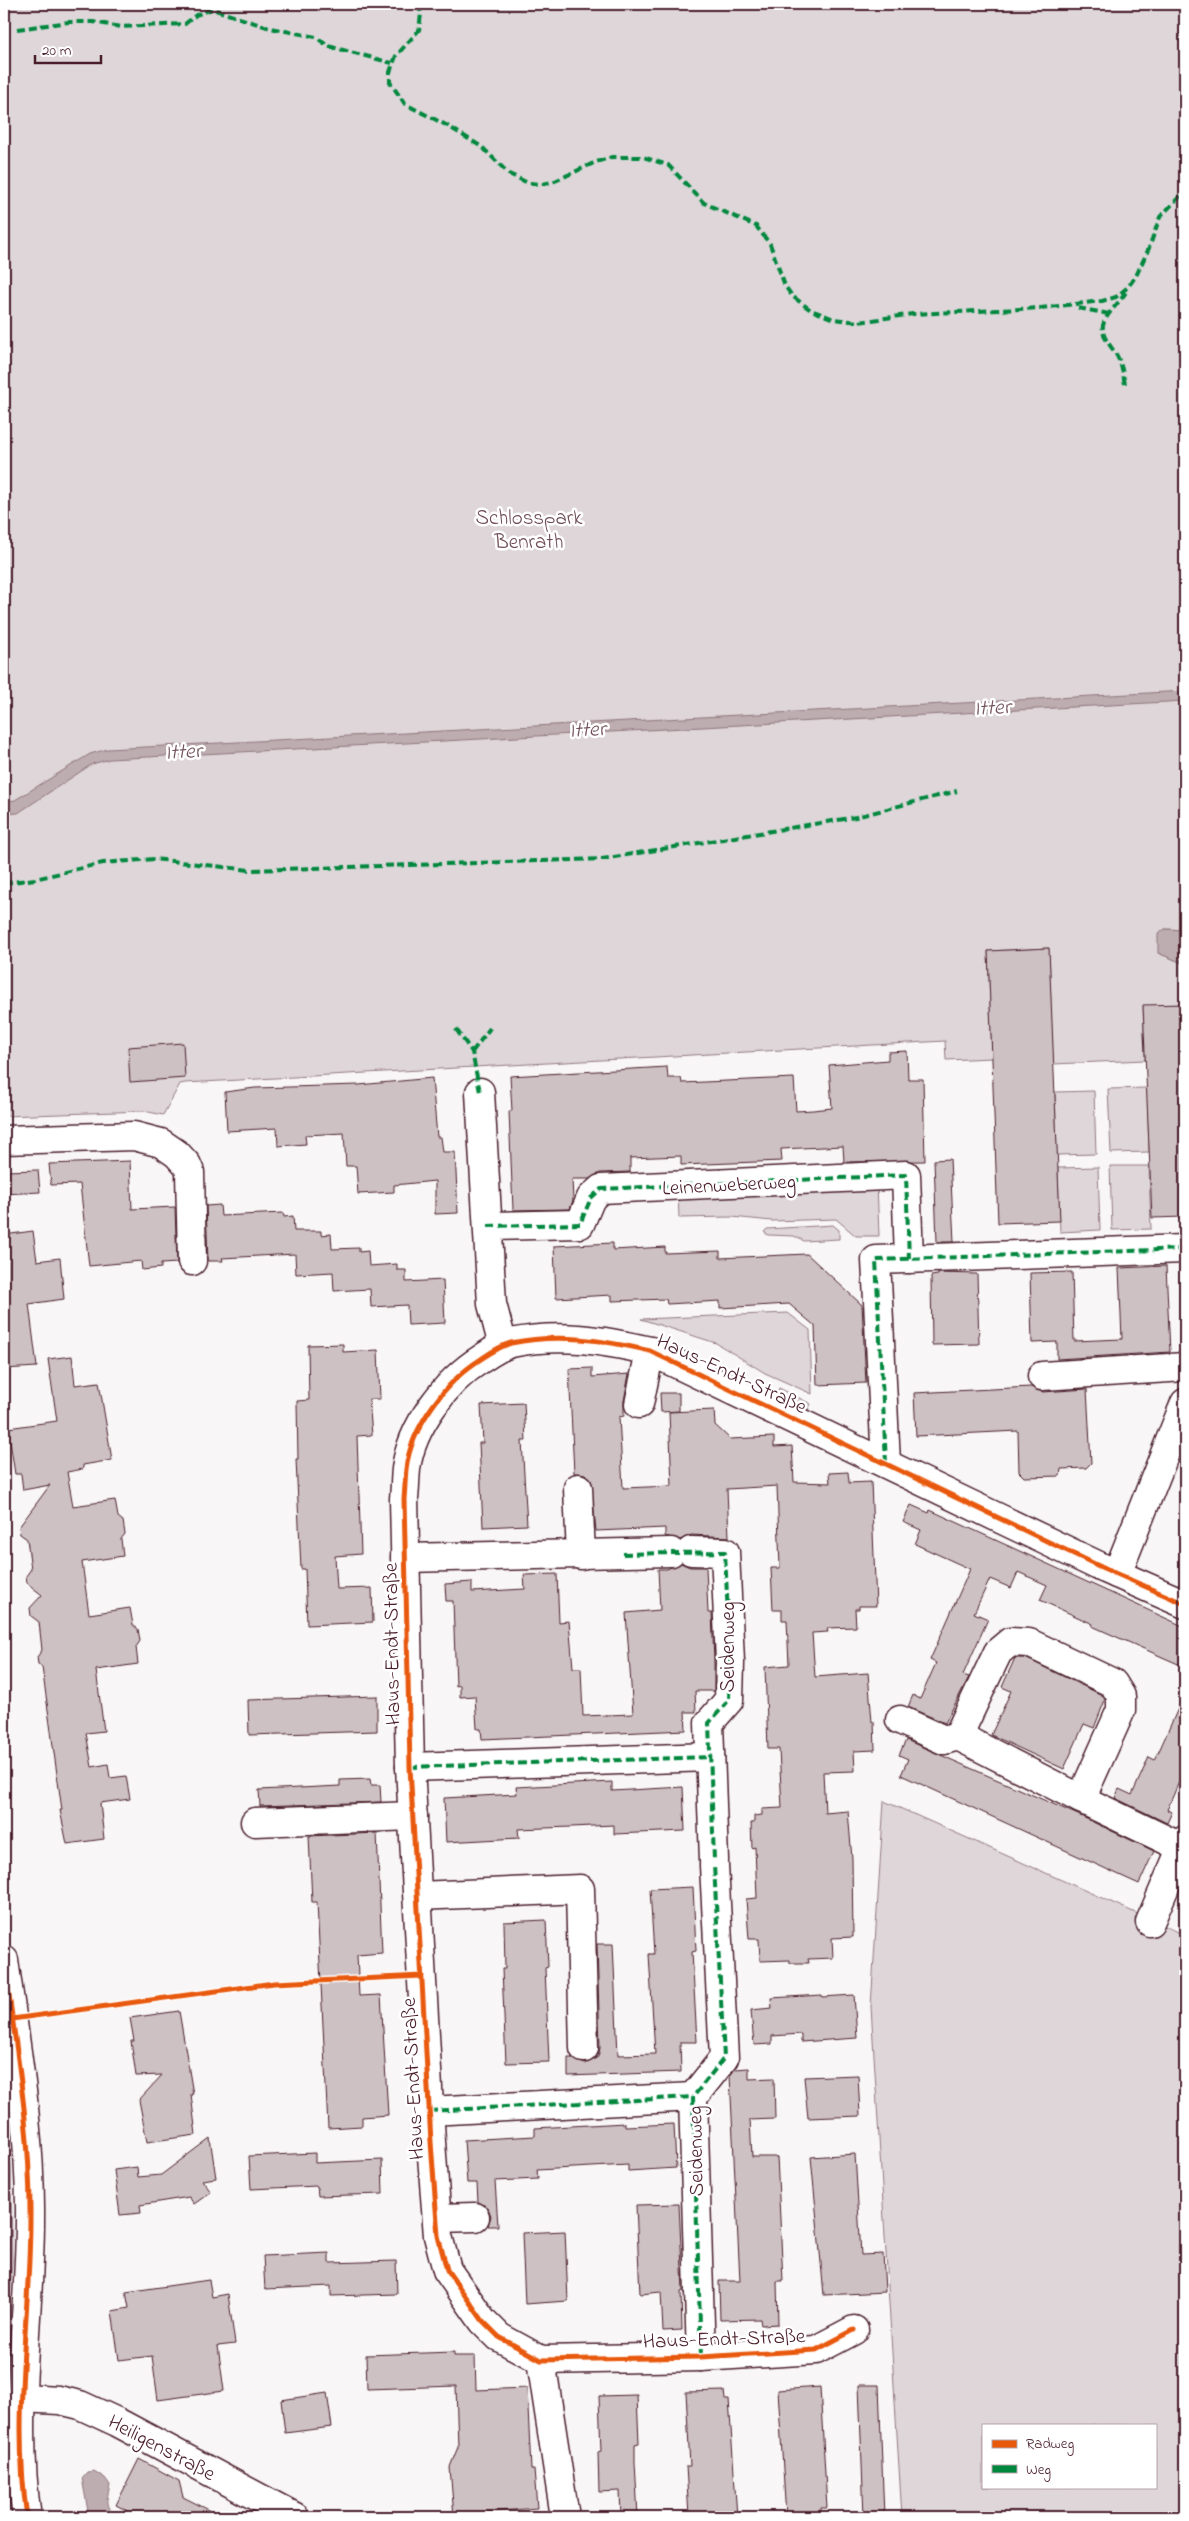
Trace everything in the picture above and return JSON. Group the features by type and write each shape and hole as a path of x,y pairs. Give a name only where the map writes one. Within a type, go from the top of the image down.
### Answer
{"street":[{"path":"480,1092 492,1304 503,1346"},
{"path":"4,1140 118,1136 149,1138 177,1154 190,1172 192,1261"},
{"name":"Leinenweberweg","path":"488,1226 580,1224 591,1198 601,1189 906,1175 909,1258"},
{"path":"886,1463 876,1260 1185,1249"},
{"name":"Haus-Endt-Straße","path":"854,2330 816,2350 701,2357 541,2360 499,2337 483,2321 447,2270 438,2236 429,2111 410,1767 405,1558 406,1468 416,1437 430,1411 446,1388 475,1362 503,1346 532,1340 567,1337 610,1342 650,1351 1117,1574 1185,1604"},
{"path":"639,1404 650,1351"},
{"path":"1042,1376 1185,1367"},
{"path":"1117,1574 1185,1403"},
{"path":"578,1488 581,1555"},
{"name":"Seidenweg","path":"623,1554 725,1552 730,1662 729,1700 709,1723 724,2058 693,2097 701,2357"},
{"name":"Haus-Endt-Straße","path":"405,1558 623,1554"},
{"path":"958,1736 998,1652 1010,1642 1029,1643 1113,1683 1121,1696 1121,1710 1081,1799"},
{"path":"900,1720 944,1740 958,1736 1081,1799 1184,1845 1150,1922"},
{"path":"410,1767 710,1757"},
{"path":"255,1822 413,1816"},
{"path":"418,1896 580,1890 584,2048"},
{"path":"4,1960 28,2150 29,2273 22,2398 22,2459 27,2517"},
{"name":"Haus-Endt-Straße","path":"429,2111 693,2097"},
{"path":"437,2218 475,2217"},
{"path":"541,2360 565,2517"},
{"name":"Heiligenstraße","path":"22,2398 59,2400 80,2405 118,2422 295,2517"}],"green space":[{"name":"Schlosspark Benrath","path":"4,4 1185,4 1185,930 1165,929 1158,953 1185,964 1185,1004 1143,1006 1145,1060 1053,1064 1049,948 988,951 992,1058 946,1060 945,1041 185,1083 180,1084 163,1115 144,1111 4,1116"},
{"path":"1147,1088 1149,1152 1111,1153 1108,1089"},
{"path":"1094,1091 1096,1154 1057,1155 1055,1092"},
{"path":"1110,1166 1149,1166 1151,1229 1112,1230"},
{"path":"1098,1167 1100,1230 1060,1232 1058,1168"},
{"path":"877,1183 879,1236 856,1236 836,1219 772,1221 732,1217 679,1218 678,1192"},
{"path":"833,1225 839,1230 839,1239 804,1241 794,1236 768,1235 764,1232 767,1229"},
{"path":"788,1313 810,1330 812,1394 765,1373 716,1343 641,1319"},
{"path":"779,1388 811,1404 806,1414 773,1398"},
{"path":"884,1801 1185,1935 1185,2517 902,2517 871,2006"},
{"path":"4,2098 11,2167 12,2261 4,2374"}],"water":[{"name":"Itter","path":"1185,691 1185,701 110,759 92,764 18,813 4,814 4,802 15,800 90,754 108,749"},
{"path":"1165,929 1185,930 1185,964 1158,953 1158,934"},
{"path":"94,2471 105,2478 110,2485 107,2502 109,2509 116,2517 89,2517 82,2478 87,2472"}],"building":[{"path":"1049,948 1060,1221 998,1223 988,951"},
{"path":"1185,1004 1185,1217 1152,1218 1143,1005"},
{"path":"183,1043 185,1078 130,1082 128,1047"},
{"path":"907,1051 908,1079 923,1079 925,1161 844,1162 843,1146 781,1149 782,1161 681,1165 681,1156 630,1158 630,1172 600,1173 589,1179 572,1179 573,1200 570,1209 513,1210 509,1111 512,1111 510,1076 667,1067 668,1078 681,1078 682,1083 794,1078 796,1111 813,1110 832,1108 829,1065 888,1060 888,1052"},
{"path":"432,1078 437,1137 441,1137 443,1152 455,1152 458,1213 435,1214 435,1181 394,1185 394,1192 358,1194 356,1166 346,1166 344,1133 305,1135 306,1144 278,1146 277,1128 227,1131 225,1092 255,1088 359,1085"},
{"path":"950,1159 954,1242 937,1242 934,1160"},
{"path":"130,1161 132,1209 175,1207 177,1263 161,1264 161,1268 142,1270 141,1261 89,1266 80,1184 51,1185 49,1164"},
{"path":"38,1170 40,1192 4,1194 4,1171"},
{"path":"220,1205 221,1216 283,1213 284,1217 293,1216 294,1231 321,1231 321,1235 331,1234 332,1249 359,1248 359,1252 368,1251 369,1266 397,1264 397,1270 406,1270 406,1282 443,1280 445,1323 408,1325 407,1305 371,1307 370,1289 334,1291 333,1272 296,1274 295,1254 222,1258 223,1261 208,1261 206,1206"},
{"path":"33,1231 37,1261 60,1258 64,1299 29,1304 37,1367 4,1369 4,1235"},
{"path":"613,1243 613,1250 665,1247 665,1253 720,1251 720,1258 807,1254 862,1305 866,1383 817,1385 815,1326 789,1304 720,1308 720,1301 667,1304 666,1299 612,1301 612,1295 556,1298 554,1246"},
{"path":"1166,1266 1170,1352 1057,1359 1057,1342 1032,1343 1030,1273 1072,1272 1074,1341 1122,1339 1119,1268"},
{"path":"938,1273 977,1274 979,1344 932,1345 931,1276 938,1275"},
{"path":"343,1344 343,1352 378,1350 380,1399 369,1399 372,1435 357,1436 361,1554 335,1556 337,1589 372,1588 373,1622 307,1625 305,1569 301,1569 296,1459 298,1459 297,1401 309,1400 308,1345"},
{"path":"72,1356 75,1385 99,1382 112,1460 83,1465 83,1469 67,1472 73,1506 115,1500 118,1517 123,1521 125,1534 121,1539 123,1556 82,1562 89,1614 130,1608 133,1625 138,1629 140,1641 136,1647 138,1664 96,1670 104,1731 86,1733 92,1767 108,1764 110,1778 126,1776 130,1799 100,1803 104,1839 67,1844 60,1810 62,1810 42,1667 38,1664 37,1657 42,1650 39,1622 31,1616 30,1608 42,1595 27,1583 26,1576 31,1569 27,1539 20,1534 19,1527 50,1485 23,1490 21,1474 15,1474 8,1428 57,1421 48,1359"},
{"path":"592,1368 592,1377 629,1374 624,1401 624,1416 619,1417 623,1488 672,1486 669,1412 714,1410 715,1425 730,1439 774,1437 774,1447 792,1446 794,1482 830,1483 829,1473 848,1472 849,1483 871,1482 876,1606 859,1606 859,1609 855,1609 856,1627 827,1628 828,1632 812,1633 815,1677 868,1673 872,1722 874,1722 875,1750 854,1751 855,1771 823,1772 825,1813 848,1811 852,1859 853,1937 832,1938 833,1958 808,1959 809,1963 790,1963 790,1960 760,1961 759,1939 749,1939 746,1899 757,1898 755,1847 752,1848 751,1823 754,1823 754,1816 762,1815 762,1809 782,1808 779,1749 768,1749 765,1667 789,1665 787,1620 782,1620 782,1610 773,1610 771,1568 780,1568 777,1486 727,1489 729,1537 691,1535 680,1540 665,1536 665,1528 596,1531 591,1480 585,1474 574,1473 569,1369"},
{"path":"1031,1387 1043,1392 1087,1389 1091,1463 1086,1468 1061,1469 1060,1476 1024,1477 1019,1472 1018,1431 916,1436 914,1393"},
{"path":"660,1393 679,1393 679,1411 661,1412"},
{"path":"524,1403 526,1441 522,1441 527,1525 483,1527 479,1443 483,1443 481,1405"},
{"path":"911,1505 929,1513 930,1510 1185,1627 1185,1667 1092,1626 1093,1624 1040,1600 1047,1585 1018,1572 1011,1588 990,1579 974,1613 988,1619 963,1675 969,1677 945,1723 908,1707 913,1695 920,1699 936,1663 930,1660 970,1569 915,1544 921,1530 903,1522"},
{"path":"681,1563 690,1567 706,1567 708,1613 712,1613 714,1662 714,1691 695,1691 696,1712 685,1712 686,1730 482,1739 481,1729 477,1729 475,1696 460,1697 460,1685 456,1686 453,1601 446,1601 445,1584 472,1582 472,1592 525,1589 524,1575 557,1574 559,1622 569,1621 573,1668 581,1668 583,1716 633,1714 626,1613 660,1610 658,1569 667,1569"},
{"path":"1015,1658 1025,1658 1102,1695 1105,1700 1094,1728 1084,1724 1064,1769 991,1735 1011,1691 1002,1687"},
{"path":"1185,1693 1185,1768 1167,1810 1172,1812 1167,1823 1115,1798 1119,1789 1132,1795 1149,1757 1155,1760"},
{"path":"377,1696 377,1731 249,1735 248,1700"},
{"path":"906,1740 1076,1814 1154,1851 1139,1884 901,1775 908,1759 899,1755"},
{"path":"370,1779 371,1785 380,1785 381,1802 260,1806 259,1790 340,1786 340,1780"},
{"path":"612,1782 612,1791 683,1787 685,1831 614,1834 614,1825 518,1829 519,1838 446,1842 444,1798 517,1794 516,1787"},
{"path":"377,1833 382,1953 357,1955 359,1996 381,1995 388,2115 362,2117 362,2126 328,2128 317,1902 312,1902 309,1836"},
{"path":"693,1887 696,1951 692,1952 697,2042 680,2042 681,2072 568,2076 568,2058 585,2064 598,2057 600,2048 597,1944 613,1944 618,2055 655,2054 649,1954 654,1954 650,1889"},
{"path":"546,1920 548,1967 545,1968 549,2062 506,2063 502,1969 505,1969 504,1922"},
{"path":"822,1995 822,1997 854,1995 857,2038 801,2042 801,2034 772,2036 772,2044 754,2045 751,2010 772,2008 771,1998"},
{"path":"179,2011 193,2094 191,2094 196,2135 147,2142 139,2100 162,2075 136,2076 131,2041 134,2041 130,2018"},
{"path":"749,2068 749,2079 774,2078 775,2119 750,2120 752,2157 777,2157 783,2281 777,2281 778,2324 761,2325 760,2319 720,2320 719,2281 740,2281 730,2076 735,2069"},
{"path":"858,2075 860,2116 808,2118 804,2077"},
{"path":"625,2123 625,2126 674,2124 676,2168 628,2171 628,2165 537,2170 538,2179 495,2181 498,2226 488,2226 491,2216 488,2208 478,2202 477,2183 467,2183 464,2140 535,2136 535,2128"},
{"path":"210,2138 216,2178 202,2180 211,2192 194,2204 189,2197 140,2205 141,2213 120,2215 114,2170 137,2167 138,2177 161,2175"},
{"path":"315,2153 315,2163 382,2160 383,2194 318,2196 317,2186 251,2189 249,2156"},
{"path":"855,2154 861,2255 883,2254 885,2292 824,2295 811,2157"},
{"path":"679,2204 683,2291 681,2292 682,2330 663,2331 661,2292 640,2294 636,2205"},
{"path":"565,2231 568,2301 525,2304 522,2233"},
{"path":"329,2253 329,2263 396,2261 397,2294 331,2296 331,2286 265,2289 263,2256"},
{"path":"209,2280 212,2297 228,2294 235,2344 218,2346 224,2391 158,2400 152,2356 119,2360 112,2311 129,2308 126,2292"},
{"path":"454,2352 454,2356 475,2356 476,2390 527,2388 531,2470 534,2470 537,2508 488,2512 488,2517 454,2517 450,2467 458,2447 456,2386 367,2389 366,2355"},
{"path":"859,2385 879,2385 884,2517 864,2517"},
{"path":"820,2387 827,2508 821,2508 821,2517 786,2517 778,2390"},
{"path":"724,2391 725,2399 729,2399 737,2517 689,2517 686,2466 690,2466 686,2392"},
{"path":"327,2393 332,2427 285,2433 281,2400"},
{"path":"637,2395 639,2443 635,2444 635,2462 638,2517 621,2517 620,2491 599,2492 598,2452 601,2451 599,2396"},
{"path":"139,2459 179,2481 183,2497 223,2517 139,2517 116,2505"}],"marked path":[{"path":"419,4 421,14 419,30 396,56 390,72 390,82 405,104 446,125 482,147 509,174 528,183 543,184 555,181 596,162 612,157 643,157 668,165 704,203 756,226 770,244 785,286 792,296 811,310 834,319 859,322 913,314 1041,308 1102,301 1116,297 1128,287 1136,276 1160,217 1185,191"},
{"path":"17,29 69,22 93,22 121,27 185,24 196,15 212,9 270,28 316,37 328,46 392,63"},
{"path":"1125,384 1119,361 1104,335 1103,325 1107,316 1126,292"},
{"path":"1078,308 1109,314"},
{"path":"4,883 35,879 103,863 154,859 250,870 602,859 856,817 957,791"},
{"path":"472,1052 490,1028"},
{"path":"456,1029 472,1052 480,1092"},
{"path":"488,1226 580,1224 591,1198 601,1189 906,1175 909,1259"},
{"path":"886,1463 876,1260 1185,1249"},
{"path":"623,1554 725,1552 730,1662 729,1700 709,1723 714,1860"},
{"path":"410,1767 710,1757"},
{"path":"701,2357 693,2097 724,2058 714,1865"},
{"path":"429,2111 693,2097"}],"cycle path":[{"path":"854,2330 816,2350 701,2357 541,2360 499,2337 483,2321 447,2270 438,2236 431,2142 410,1767 404,1499 406,1469 415,1437 432,1406 443,1392 468,1368 503,1346 529,1340 564,1338 633,1347 650,1351 1101,1567 1185,1604"},
{"path":"4,1960 22,2090 30,2187 29,2256 21,2406 21,2443 27,2517"},
{"path":"12,2019 274,1983 422,1976"}]}
